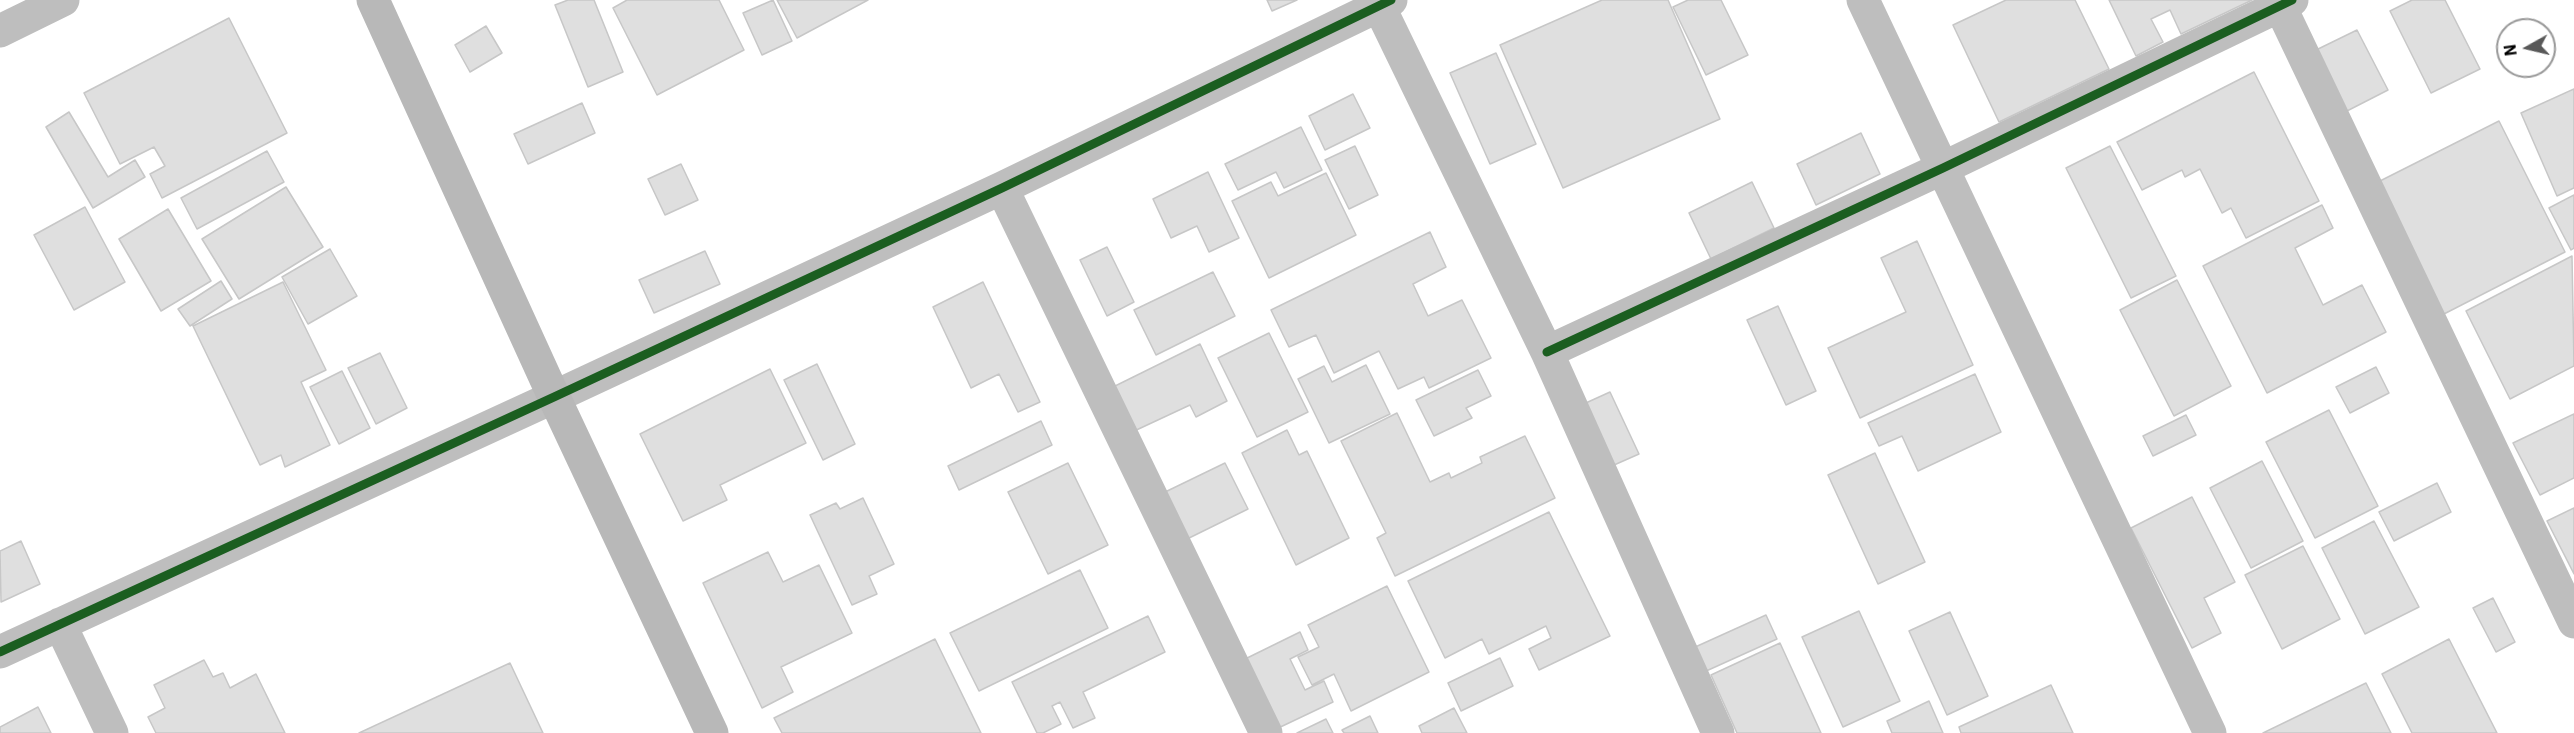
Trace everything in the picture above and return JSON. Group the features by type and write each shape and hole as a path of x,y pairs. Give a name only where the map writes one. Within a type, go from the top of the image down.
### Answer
{"street":[{"path":"0,31 63,0"},
{"path":"373,0 554,398 712,733"},
{"path":"1863,0 2210,733"},
{"path":"0,652 554,398 1002,188 1385,3 1547,352 1718,733"},
{"path":"1547,352 1943,168 2286,3 2574,622"},
{"path":"1002,188 1266,733"},
{"path":"60,624 112,733"}],"building":[{"path":"568,0 594,0 623,72 588,87 555,5"},
{"path":"627,0 719,0 744,50 657,95 613,8"},
{"path":"773,0 792,41 762,55 743,13"},
{"path":"777,0 868,0 797,38"},
{"path":"1267,0 1297,0 1272,11"},
{"path":"1602,0 1668,0 1720,119 1563,188 1500,45"},
{"path":"1688,0 1721,0 1748,55 1706,75 1673,7"},
{"path":"2006,0 2075,0 2109,69 1999,122 1953,25"},
{"path":"2109,0 2252,0 2181,34 2170,10 2151,19 2163,42 2136,56"},
{"path":"2412,0 2445,0 2480,69 2431,93 2390,11"},
{"path":"229,18 287,133 162,198 150,174 165,166 154,147 120,164 84,93"},
{"path":"486,26 502,53 470,72 455,45"},
{"path":"2357,30 2388,90 2345,112 2314,51"},
{"path":"1496,53 1536,144 1490,164 1450,73"},
{"path":"2254,72 2319,201 2246,238 2231,208 2222,213 2200,169 2185,177 2182,170 2142,190 2117,142"},
{"path":"2574,89 2574,188 2557,196 2521,113"},
{"path":"1353,94 1370,128 1325,150 1309,116"},
{"path":"582,103 595,133 528,164 514,134"},
{"path":"69,112 108,177 135,160 145,177 93,208 46,127"},
{"path":"2499,121 2565,252 2442,315 2376,183"},
{"path":"1301,127 1322,170 1284,188 1276,172 1238,190 1225,164"},
{"path":"1861,133 1880,174 1816,205 1797,164"},
{"path":"1355,146 1378,195 1349,209 1325,160"},
{"path":"2110,146 2176,276 2131,298 2066,168"},
{"path":"267,151 284,182 197,229 181,198"},
{"path":"681,164 698,200 665,215 648,179"},
{"path":"1208,172 1239,238 1209,252 1197,226 1171,238 1153,199"},
{"path":"1326,173 1356,235 1269,278 1232,201 1271,182 1278,196"},
{"path":"1752,182 1774,228 1711,259 1689,213"},
{"path":"286,187 323,247 239,299 202,239"},
{"path":"2574,195 2574,248 2571,250 2549,208"},
{"path":"2322,205 2333,228 2295,248 2323,305 2362,285 2386,332 2267,393 2203,266"},
{"path":"85,207 125,282 74,310 34,235"},
{"path":"168,209 211,281 161,311 119,239"},
{"path":"1430,232 1446,267 1413,284 1428,316 1462,300 1491,358 1429,388 1424,377 1398,389 1379,351 1334,373 1316,335 1289,347 1271,310"},
{"path":"1917,241 1973,365 1860,418 1828,348 1906,312 1881,258"},
{"path":"1107,247 1134,302 1107,316 1080,260"},
{"path":"330,249 357,296 308,324 282,277"},
{"path":"705,251 720,284 654,313 639,280"},
{"path":"2572,256 2574,366 2510,399 2466,311"},
{"path":"1213,272 1235,316 1156,355 1134,310"},
{"path":"2177,280 2231,386 2174,416 2120,310"},
{"path":"221,281 232,299 190,326 178,309"},
{"path":"283,282 326,370 301,382 330,445 285,467 281,455 260,465 193,326"},
{"path":"983,282 1040,402 1018,412 999,374 971,388 933,307"},
{"path":"1778,306 1816,391 1786,405 1747,320"},
{"path":"1269,333 1308,412 1257,437 1218,358"},
{"path":"1200,344 1227,401 1196,417 1190,405 1130,433 1109,389"},
{"path":"380,353 407,408 376,424 348,368"},
{"path":"817,364 855,444 823,460 784,380"},
{"path":"1366,365 1390,414 1329,443 1298,379 1324,366 1332,382"},
{"path":"2376,367 2389,393 2350,413 2336,387"},
{"path":"770,369 806,443 720,485 727,500 683,521 640,434"},
{"path":"1478,370 1491,396 1466,408 1472,418 1434,436 1416,400"},
{"path":"342,371 370,428 339,444 310,387"},
{"path":"1975,374 2001,432 1918,471 1902,436 1879,446 1868,423"},
{"path":"1610,392 1639,454 1605,469 1577,407"},
{"path":"2329,410 2378,506 2315,538 2266,442"},
{"path":"1397,413 1430,482 1449,473 1451,478 1482,463 1480,457 1525,436 1555,498 1395,576 1377,538 1386,533 1341,441"},
{"path":"2574,414 2574,478 2540,495 2513,443"},
{"path":"2186,415 2196,435 2153,456 2143,436"},
{"path":"1041,421 1052,445 959,490 948,466"},
{"path":"1287,430 1299,455 1307,451 1349,538 1296,565 1242,453"},
{"path":"1875,453 1925,562 1878,584 1828,475"},
{"path":"2262,461 2303,541 2251,568 2210,488"},
{"path":"1068,463 1108,545 1048,574 1008,492"},
{"path":"1225,463 1248,509 1183,541 1161,494"},
{"path":"2437,483 2451,512 2394,541 2379,512"},
{"path":"2192,497 2235,582 2204,598 2221,633 2192,648 2131,528"},
{"path":"863,498 894,564 869,576 877,594 852,605 810,515 836,503 840,509"},
{"path":"2574,508 2574,574 2547,521"},
{"path":"1549,512 1610,636 1539,670 1529,649 1551,638 1546,626 1489,654 1482,639 1445,658 1408,581"},
{"path":"2374,521 2419,607 2365,634 2322,548"},
{"path":"21,541 40,584 1,602 0,551"},
{"path":"2303,546 2340,619 2282,649 2245,575"},
{"path":"768,552 783,582 819,565 852,633 781,667 793,692 762,708 703,583"},
{"path":"1080,570 1108,628 979,691 950,633"},
{"path":"1387,586 1429,672 1351,711 1334,674 1312,685 1298,657 1319,647 1308,625"},
{"path":"2493,598 2515,642 2496,652 2473,608"},
{"path":"1859,611 1900,701 1843,727 1802,637"},
{"path":"1950,612 1988,696 1947,715 1909,631"},
{"path":"1766,615 1777,639 1704,672 1693,648"},
{"path":"1148,616 1165,652 1083,692 1095,718 1073,728 1060,702 1052,706 1061,724 1043,733 1037,733 1012,682"},
{"path":"1300,632 1308,650 1290,659 1305,690 1324,681 1333,702 1272,731 1239,662"},
{"path":"935,639 981,733 782,733 774,718"},
{"path":"2449,639 2497,733 2412,733 2382,674"},
{"path":"1780,643 1821,733 1737,733 1711,675"},
{"path":"1500,658 1513,686 1461,711 1448,683"},
{"path":"204,660 213,677 223,673 230,688 256,674 285,733 156,733 148,717 165,708 154,685"},
{"path":"510,663 543,733 359,733 497,669"},
{"path":"2366,683 2391,733 2263,733"},
{"path":"2051,685 2073,733 1961,733 1959,727"},
{"path":"1929,701 1943,733 1892,733 1887,721"},
{"path":"38,707 51,733 0,733 0,727"},
{"path":"1454,708 1467,733 1422,733 1419,726"},
{"path":"1370,716 1378,733 1344,733 1342,730"},
{"path":"1326,719 1333,733 1297,733"}],"cycle path":[{"path":"0,652 1002,188 1391,0"},
{"path":"1547,352 1943,168 2292,0"}]}
